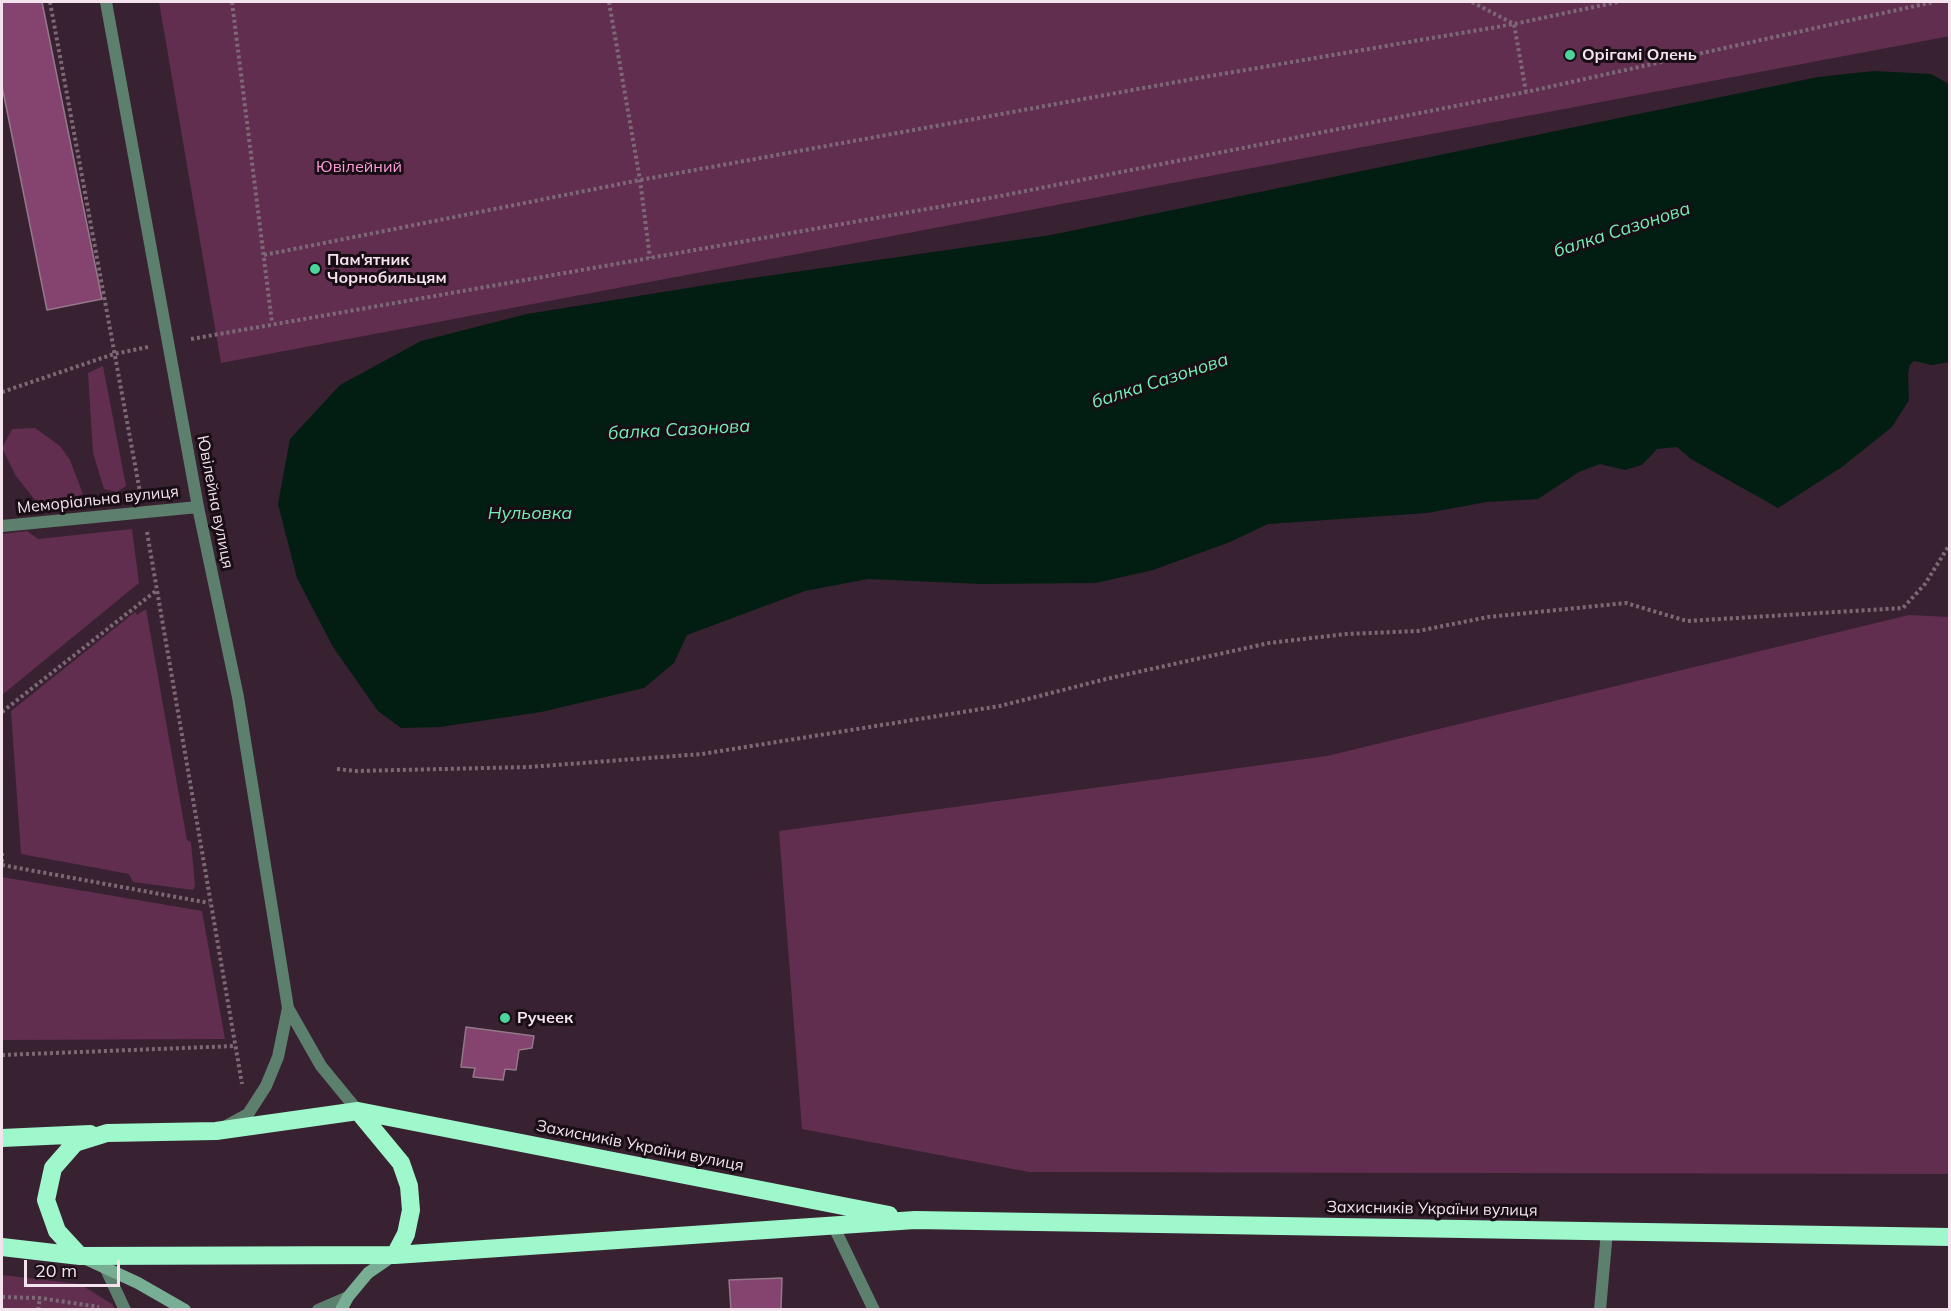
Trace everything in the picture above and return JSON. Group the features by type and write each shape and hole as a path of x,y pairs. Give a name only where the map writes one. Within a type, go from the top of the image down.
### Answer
{"highway":[{"name":"Захисників України вулиця","path":"107,1133 216,1131 358,1111 915,1220"},
{"path":"358,1111 401,1163 409,1186 411,1210 406,1234 394,1255"},
{"path":"2,1138 107,1133"},
{"path":"80,1257 57,1231 46,1200 53,1168 75,1143 107,1133"},
{"name":"Захисників України вулиця","path":"80,1257 394,1255 915,1220 1950,1237"},
{"path":"2,1247 80,1257"}],"street":[{"name":"Ювілейна вулиця","path":"106,2 198,507 238,697 288,1008 321,1066 358,1111"},
{"name":"Меморіальна вулиця","path":"2,526 144,510 198,507"},
{"name":"Ювілейна вулиця","path":"216,1131 248,1114 266,1086 278,1057 288,1008"},
{"path":"833,1225 874,1310"},
{"path":"1600,1310 1607,1231"},
{"path":"341,1310 348,1297 368,1273 394,1255"},
{"path":"80,1257 185,1310"},
{"path":"105,1268 124,1310"},
{"path":"318,1310 348,1297"}],"path":[{"path":"50,2 144,510 242,1087"},
{"path":"232,2 272,323"},
{"path":"609,2 640,180 650,258"},
{"path":"1472,2 1480,4 1514,24 1526,92"},
{"path":"264,255 640,180 1192,79 1514,24 1618,2"},
{"path":"2,392 114,354 272,323 995,197 1526,92 1933,2"},
{"path":"337,769 356,771 529,767 702,754 1000,706 1106,679 1269,643 1346,634 1418,631 1488,617 1626,603 1687,621 1903,608 1925,584 1950,544"},
{"path":"2,712 157,590"},
{"path":"2,853 2,865 209,903"},
{"path":"2,1055 235,1046"},
{"path":"2,1297 40,1298 103,1308"},
{"path":"38,1310 40,1298"}],"green space":[{"name":"Ювілейний","path":"159,2 1949,2 1950,36 221,363"},
{"path":"103,366 126,486 117,492 104,489 93,453 88,373"},
{"path":"35,428 60,446 70,460 83,494 68,501 44,504 35,500 16,476 2,448 12,429"},
{"path":"132,529 139,583 2,695 2,534 27,531 38,539"},
{"path":"146,609 187,840 191,842 195,886 193,890 133,882 129,874 21,854 11,711 135,612 137,615"},
{"path":"1909,615 1949,617 1949,1174 1029,1172 802,1129 779,831 1327,756"},
{"path":"2,877 202,911 225,1039 2,1040"},
{"path":"2,1275 80,1284 112,1304 115,1309 2,1309"}],"water":[{"name":"Нульовка","path":"1874,71 1931,74 1949,84 1949,362 1932,365 1914,361 1908,373 1909,400 1892,427 1842,467 1778,508 1691,459 1677,447 1657,449 1642,465 1625,470 1600,464 1579,472 1538,499 1486,502 1427,513 1268,524 1230,542 1153,570 1096,583 981,584 868,579 805,591 687,635 674,663 644,688 541,712 440,727 401,728 378,711 333,647 297,578 278,504 290,439 340,385 421,341 527,314 725,282 1051,235 1818,77"}],"building":[{"path":"2,2 42,2 102,299 47,310 2,86"},
{"path":"466,1027 534,1036 532,1048 519,1050 516,1070 505,1069 503,1080 473,1077 475,1068 461,1067"},
{"path":"782,1278 781,1309 731,1310 729,1280"}],"place":[{"name":"Орігамі Олень","path":"1570,55"},
{"name":"Пам'ятник Чорнобильцям","path":"315,269"},
{"name":"Ручеек","path":"505,1018"}],"water label":[{"name":"балка Сазонова","path":"1622,230"},
{"name":"балка Сазонова","path":"1160,381"},
{"name":"балка Сазонова","path":"679,430"}]}
